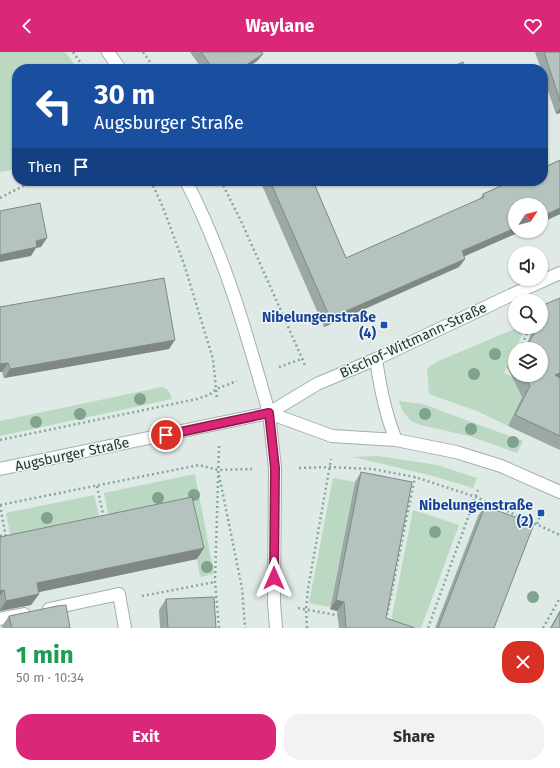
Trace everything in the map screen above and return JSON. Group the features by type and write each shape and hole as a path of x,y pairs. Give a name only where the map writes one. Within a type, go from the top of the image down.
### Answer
{"street":[{"path":"108,52 116,64"},
{"path":"188,186 209,231 236,302 269,413 275,468 274,603 276,628"},
{"name":"Bischof-Wittmann-Straße","path":"269,413 317,384 376,359 560,273"},
{"path":"376,359 380,388 389,422 396,440"},
{"path":"269,413 332,436 396,440 456,452 501,466 560,492"},
{"name":"Augsburger Straße","path":"0,469 269,413"},
{"path":"0,619 119,594 125,628"}],"path":[{"path":"73,52 81,64"},
{"path":"142,52 151,64"},
{"path":"0,198 23,186"},
{"path":"0,440 197,399 209,395 216,389 213,359 186,272 162,204 153,186"},
{"path":"224,186 242,223 302,359"},
{"path":"6,540 0,505 199,465 218,470"},
{"path":"307,628 306,609 308,589 330,467 372,469 415,477 476,497 560,535"},
{"path":"218,470 215,582 219,628"},
{"path":"218,470 242,588 245,628"},
{"path":"386,625 415,477"},
{"path":"97,486 105,524"},
{"path":"428,628 478,490"},
{"path":"537,524 541,513"},
{"path":"0,536 6,535"},
{"path":"120,601 215,582"},
{"path":"543,628 560,598"},
{"path":"274,603 348,617"}],"green space":[{"path":"0,52 65,52 74,64 12,64 12,170 0,172"},
{"path":"508,332 508,334 523,334 519,342 508,342 508,365 504,373 508,375 508,382 518,382 526,388 508,426 477,411 429,394 427,369 436,362"},
{"path":"162,387 168,390 172,399 0,436 0,421"},
{"path":"399,401 423,404 523,441 517,453 469,436 421,425 411,421 402,410"},
{"path":"378,456 437,465 477,478 473,488 433,476 353,457"},
{"path":"195,474 214,574 200,577 197,559 110,523 104,493"},
{"path":"333,478 355,482 330,607 309,603"},
{"path":"94,495 101,525 12,544 6,513"},
{"path":"413,510 459,525 421,628 412,628 391,621"}],"building":[{"path":"201,52 262,52 263,54 248,64 209,64"},
{"path":"544,52 560,52 560,101 548,64"},
{"path":"560,160 560,208 548,214 548,198 508,198 508,231 462,251 465,259 330,318 272,186 315,186 346,258 484,197 483,194 501,186 548,186 548,166"},
{"path":"40,203 47,238 36,241 37,247 0,255 0,211"},
{"path":"164,278 175,340 10,369 8,363 0,364 0,307"},
{"path":"560,298 560,373 555,375 560,378 560,436 515,415 530,386 528,382 548,382 548,342 530,342 534,334 548,334 548,303"},
{"path":"361,472 412,482 386,618 415,628 346,628 344,602 336,600"},
{"path":"192,497 204,548 37,583 39,594 6,601 4,590 0,591 0,537"},
{"path":"485,506 534,524 494,628 438,628"},
{"path":"214,597 216,628 168,628 166,599"},
{"path":"66,605 70,628 12,628 9,616"},
{"path":"560,612 560,628 551,628"}],"place":[{"name":"Nibelungenstraße (4)","path":"384,325"},
{"name":"Nibelungenstraße (2)","path":"541,513"}],"route":[{"path":"166,435 269,413 275,468 274,578"}]}
